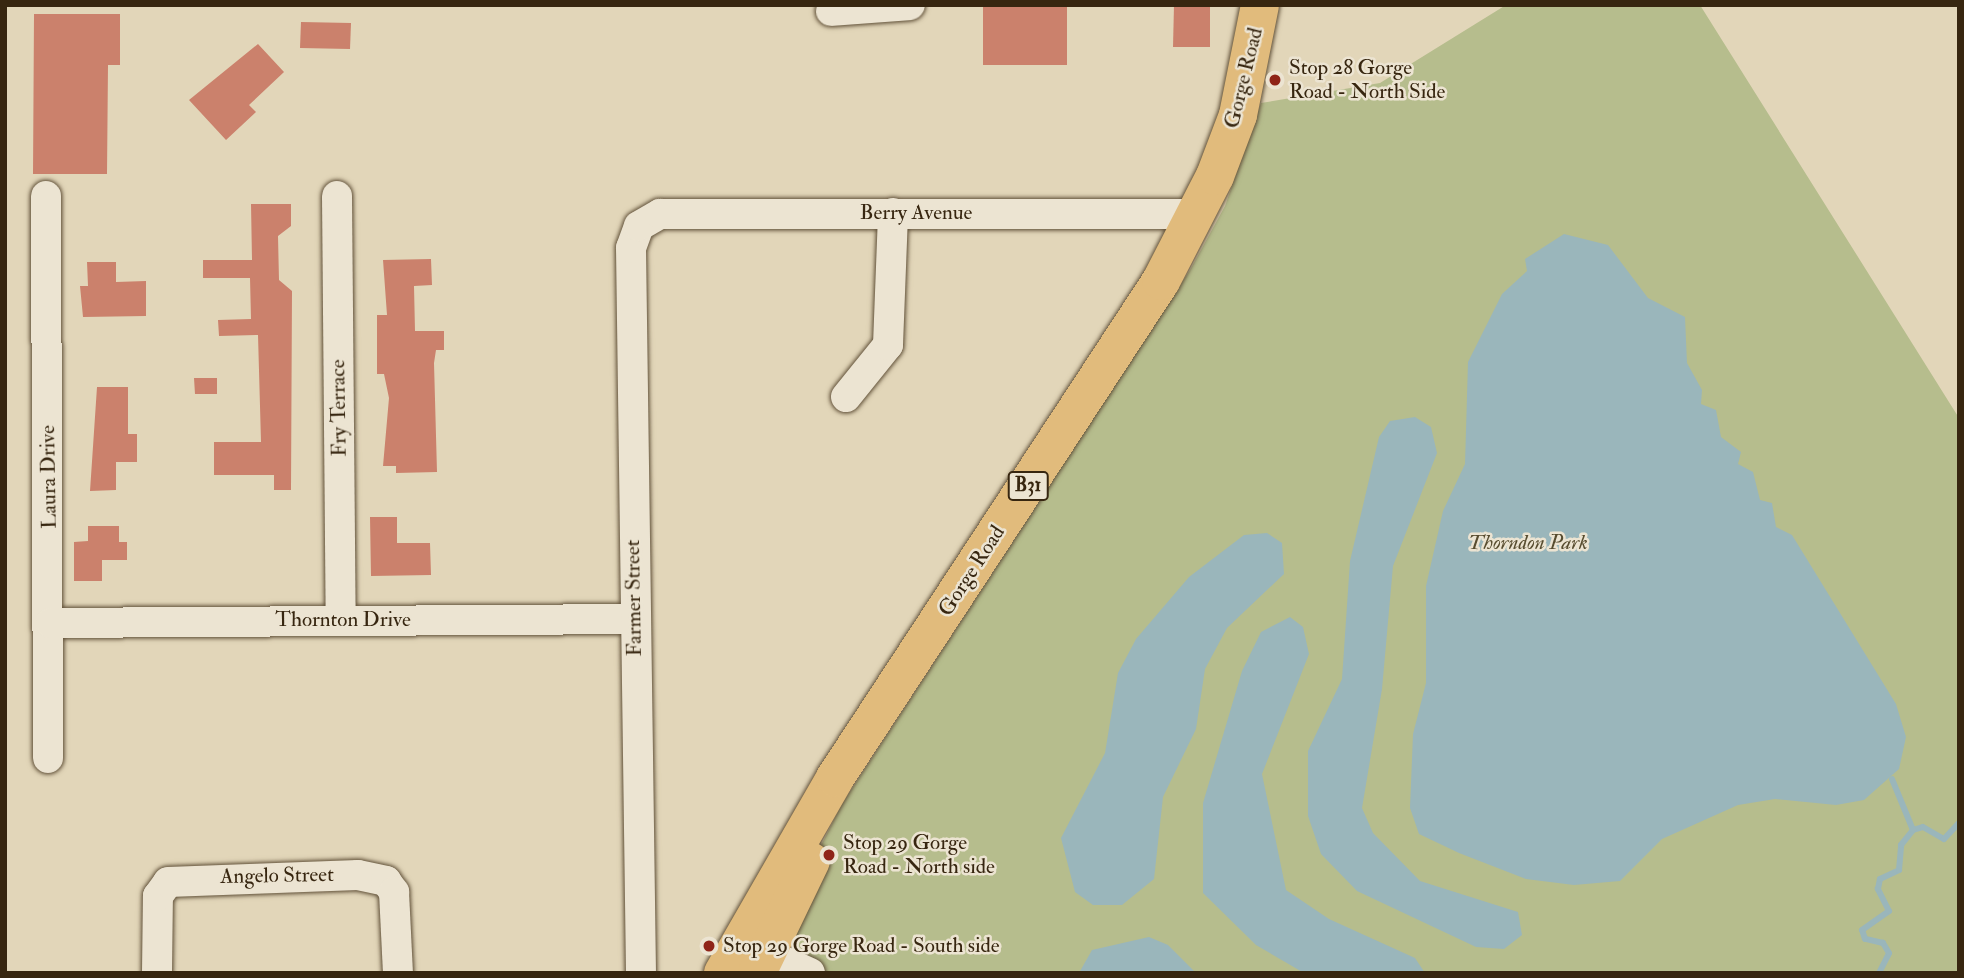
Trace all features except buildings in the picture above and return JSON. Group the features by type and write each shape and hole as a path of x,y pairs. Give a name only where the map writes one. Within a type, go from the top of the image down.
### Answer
{"main road":[{"name":"Gorge Road","path":"746,960 835,778 1109,364 1196,214 1238,115 1260,5"},
{"name":"Gorge Road","path":"746,960 842,804 1196,259 1225,206 1261,103 1280,5"}],"street":[{"path":"831,10 910,5"},
{"name":"Laura Drive","path":"46,196 51,623 48,758"},
{"name":"Fry Terrace","path":"337,196 341,620"},
{"path":"846,397 888,345 893,213"},
{"name":"Berry Avenue","path":"639,226 660,214 1196,214"},
{"name":"Farmer Street","path":"639,226 631,247 634,619 641,973"},
{"name":"Thornton Drive","path":"51,623 634,619"},
{"name":"Angelo Street","path":"156,973 158,896 168,882 358,875 386,881 394,892 398,973"},
{"path":"746,960 810,973"}],"green space":[{"name":"Thorndon Park","path":"1506,5 1700,5 1959,418 1959,973 810,973 767,952 842,804 1190,270 1225,206 1261,103 1380,83"}],"water":[{"path":"1564,234 1608,245 1648,298 1685,317 1687,363 1702,390 1701,404 1716,410 1721,437 1741,452 1738,464 1753,472 1760,500 1772,503 1776,527 1792,535 1896,704 1906,737 1899,769 1864,800 1836,805 1775,799 1738,805 1662,839 1620,881 1574,885 1526,879 1459,853 1419,834 1410,808 1413,734 1426,683 1426,586 1443,511 1465,464 1468,362 1502,294 1527,271 1525,259"},
{"path":"1415,417 1431,427 1437,453 1393,566 1382,689 1362,808 1373,833 1420,881 1518,912 1522,935 1504,949 1476,947 1357,891 1321,854 1308,816 1308,751 1342,679 1350,561 1379,437 1390,421"},
{"path":"1267,533 1282,543 1284,574 1227,628 1205,669 1196,729 1163,797 1154,879 1122,905 1093,905 1075,892 1061,838 1105,753 1118,673 1136,639 1189,577 1244,535"},
{"path":"1290,617 1303,627 1309,654 1262,774 1286,890 1329,919 1415,958 1425,973 1304,973 1256,945 1203,893 1203,803 1242,671 1261,632"},
{"path":"1149,937 1168,945 1196,973 1079,973 1092,950"}],"waterway":[{"path":"1879,973 1889,953 1883,943 1865,939 1862,930 1889,911 1878,889 1880,879 1899,870 1901,845 1913,830 1892,779"},
{"path":"1913,830 1923,827 1944,839 1959,823"}],"place":[{"name":"Stop 28 Gorge Road - North Side","path":"1275,80"},
{"name":"Stop 29 Gorge Road - North side","path":"829,855"},
{"name":"Stop 29 Gorge Road - South side","path":"709,946"}]}
